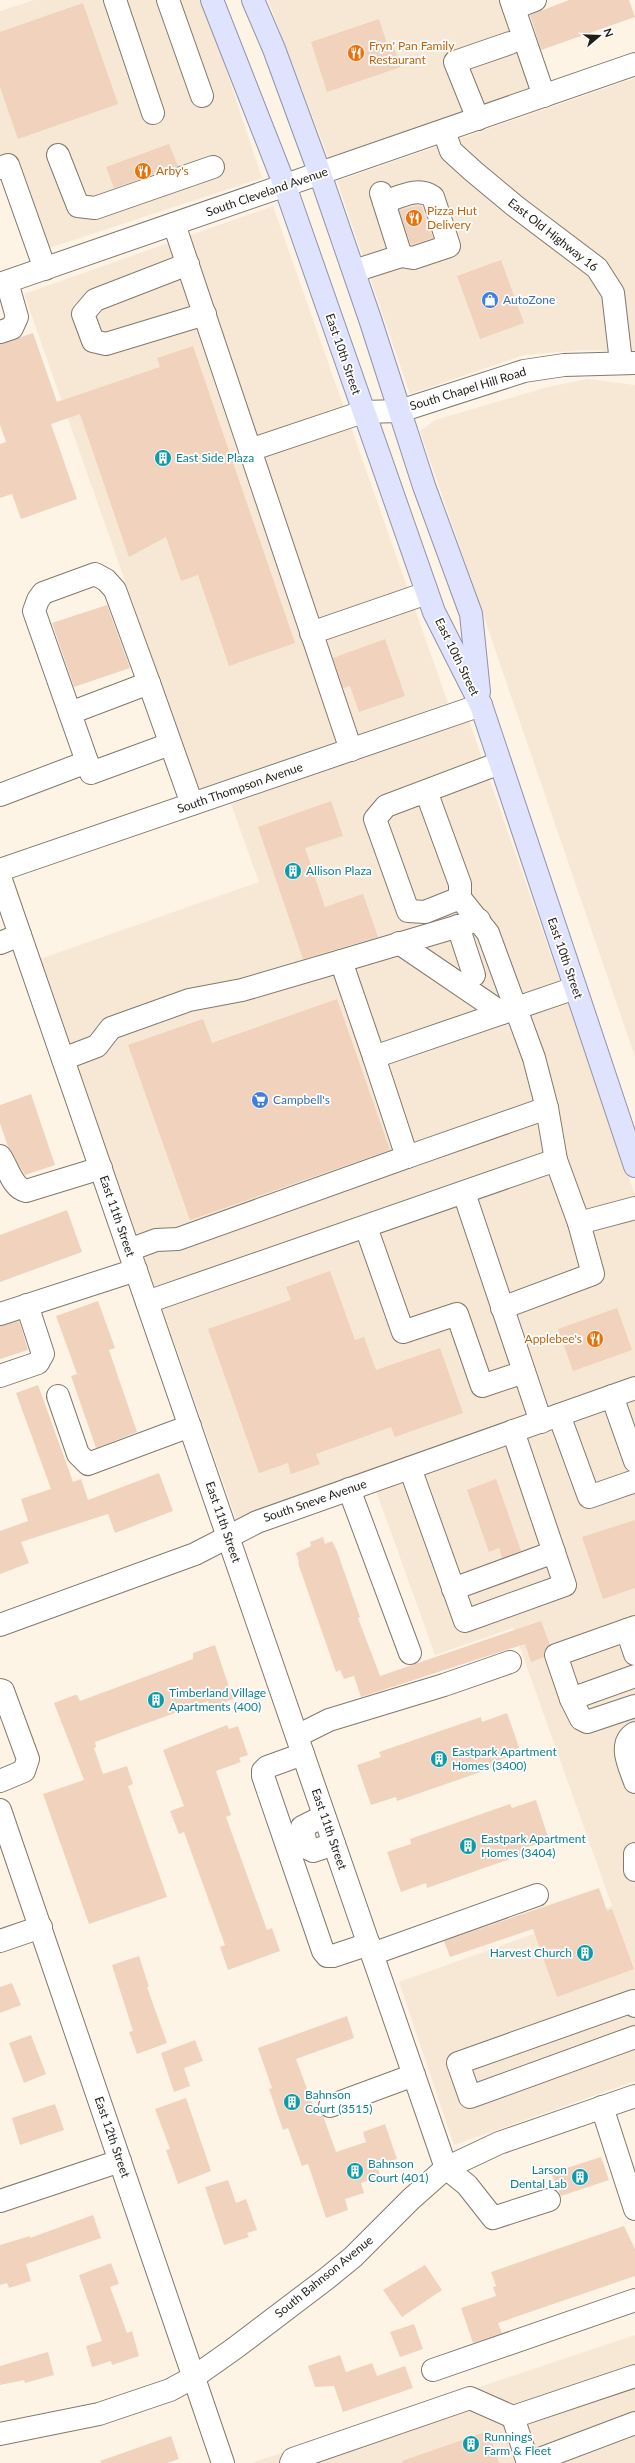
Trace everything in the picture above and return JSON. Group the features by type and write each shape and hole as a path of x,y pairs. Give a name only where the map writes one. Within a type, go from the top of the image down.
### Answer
{"main road":[{"name":"East 10th Street","path":"212,0 285,186 434,612 480,705 635,1166"},
{"name":"East 10th Street","path":"253,0 274,49 320,174 354,271 424,486 471,614 480,705"}],"street":[{"path":"114,0 153,113"},
{"path":"168,0 202,96"},
{"path":"535,0 513,4 539,98"},
{"path":"478,119 455,62 510,43"},
{"name":"South Cleveland Avenue","path":"4,283 635,64"},
{"name":"East Old Highway 16","path":"444,131 451,151 473,171 515,206 598,268 613,293 628,362"},
{"path":"58,155 78,206 95,208 213,167"},
{"path":"0,168 8,165 45,269"},
{"path":"354,271 401,256 413,258 449,246 433,197 426,192 417,191 382,198 401,256"},
{"path":"174,224 350,750"},
{"path":"188,264 95,300 83,314 93,341 106,344 205,314"},
{"path":"0,332 12,328 17,317 4,283"},
{"name":"South Chapel Hill Road","path":"250,450 363,412 400,410 524,371 564,365 628,362"},
{"path":"170,744 91,773 34,611 38,600 43,593 95,574 106,580 115,590 192,804"},
{"path":"311,633 427,593"},
{"path":"70,712 150,684"},
{"name":"South Thompson Avenue","path":"0,870 480,705"},
{"path":"0,796 87,762"},
{"path":"460,898 425,912 408,911 375,819 386,806 500,763"},
{"path":"426,791 460,884 460,898 488,933 509,1010 534,1058 547,1108 556,1160 580,1223 593,1274 502,1308"},
{"name":"East 11th Street","path":"0,876 446,2168"},
{"path":"63,1059 97,1046 111,1028 189,1000 242,990 479,920"},
{"path":"458,926 474,975"},
{"path":"0,943 20,935"},
{"path":"400,943 509,1010"},
{"path":"341,961 407,1157"},
{"path":"374,1057 575,988"},
{"path":"129,1250 156,1240 178,1239 547,1108"},
{"path":"0,1156 15,1184 20,1190 26,1191 100,1168"},
{"path":"147,1302 556,1160"},
{"path":"464,1193 524,1372 550,1418 590,1497 635,1481"},
{"path":"580,1223 635,1208"},
{"path":"366,1226 403,1332 457,1314 482,1386 524,1372"},
{"path":"0,1314 136,1270"},
{"path":"0,1376 38,1363 42,1359 43,1354 27,1305"},
{"name":"South Sneve Avenue","path":"0,1625 196,1554 257,1522 635,1388"},
{"path":"58,1396 78,1454 88,1464 190,1426"},
{"path":"612,1396 635,1461"},
{"path":"410,1468 465,1620 565,1585 513,1431"},
{"path":"349,1489 410,1653"},
{"path":"453,1589 554,1552"},
{"path":"635,1654 631,1628 556,1655 571,1699 581,1719 587,1722 635,1706"},
{"path":"510,1662 444,1685 329,1720 300,1745 263,1771 296,1843 323,1951 327,1956 370,1949 538,1895"},
{"path":"571,1699 635,1676"},
{"path":"0,1690 3,1691 28,1759 24,1771 0,1781"},
{"path":"632,1735 625,1750 635,1782"},
{"name":"East 12th Street","path":"0,1810 223,2463"},
{"path":"296,1843 302,1828 324,1816"},
{"path":"296,1843 309,1851 334,1844"},
{"path":"635,1854 635,1870"},
{"path":"0,1941 41,1927"},
{"path":"635,2006 633,2001 458,2063 470,2097 635,2037"},
{"path":"330,2106 414,2075"},
{"name":"South Bahnson Avenue","path":"0,2434 99,2414 170,2390 194,2377 353,2257 411,2199 446,2168 499,2143 635,2096"},
{"path":"602,2108 635,2209"},
{"path":"0,2201 120,2160"},
{"path":"446,2168 467,2185 493,2218 549,2200"},
{"path":"433,2370 635,2300"},
{"path":"291,2463 293,2459 470,2398 513,2417 635,2376"},
{"path":"513,2417 528,2463 635,2423"}],"shaded area":[{"path":"34,0 203,0 262,178 31,254 0,161 0,11"},
{"path":"268,0 501,0 530,90 329,159"},
{"path":"635,78 635,351 582,350 524,355 410,394 337,181"},
{"path":"273,206 448,703 199,791 24,294"},
{"path":"588,379 635,385 635,1057 420,431 435,420 548,387"},
{"path":"469,721 635,1195 635,1379 236,1519 40,959 259,882 231,804"},
{"path":"635,1401 635,2081 454,2145 399,1982 612,1906 513,1628 435,1655 375,1488"},
{"path":"635,2335 635,2463 252,2463"}],"building":[{"path":"569,0 629,0 635,17 541,50 530,15"},
{"path":"83,3 118,104 18,139 0,87 0,32"},
{"path":"379,19 387,44 392,42 401,67 327,92 311,42"},
{"name":"Arby's","path":"169,144 178,166 114,188 106,167"},
{"name":"Pizza Hut Delivery","path":"421,205 433,238 411,245 399,210"},
{"name":"AutoZone","path":"501,260 524,323 480,339 457,276"},
{"name":"East Side Plaza","path":"33,333 57,402 160,367 157,358 193,346 295,643 229,666 198,575 181,581 166,537 129,557 80,414 51,424 77,499 21,519 12,494 0,498 0,444 6,442 0,425 0,344"},
{"path":"107,605 130,668 74,687 52,623"},
{"path":"385,639 405,696 359,712 350,686 343,688 333,658"},
{"name":"Allison Plaza","path":"331,801 343,836 305,848 325,907 363,894 378,937 303,959 258,827"},
{"name":"Campbell's","path":"337,999 390,1150 190,1220 128,1045 203,1019 212,1043"},
{"path":"31,1094 55,1165 25,1175 8,1147 0,1123 0,1105"},
{"path":"67,1210 82,1252 0,1282 0,1235"},
{"path":"330,1271 355,1340 364,1337 376,1370 440,1348 463,1413 395,1437 391,1427 316,1454 320,1464 291,1474 288,1463 259,1473 208,1329 291,1300 286,1287"},
{"path":"98,1301 115,1348 109,1350 137,1432 96,1448 71,1376 77,1374 56,1316"},
{"name":"Applebee's","path":"617,1308 632,1350 573,1371 558,1329"},
{"path":"19,1321 28,1350 0,1359 0,1326"},
{"path":"38,1385 73,1482 81,1479 88,1500 159,1473 173,1511 115,1533 108,1514 21,1542 29,1563 0,1574 0,1531 28,1521 21,1499 51,1489 16,1393"},
{"path":"496,1479 521,1551 502,1558 499,1548 489,1552 467,1490"},
{"path":"635,1520 635,1588 603,1599 582,1537"},
{"path":"323,1537 325,1544 332,1541 337,1551 360,1617 358,1618 380,1676 541,1621 550,1645 544,1652 544,1657 531,1662 525,1644 361,1697 354,1676 344,1679 340,1670 336,1672 298,1563 296,1553 311,1546 310,1542"},
{"path":"215,1645 233,1699 211,1708 208,1701 95,1742 96,1747 94,1748 103,1774 127,1766 133,1784 128,1786 167,1897 89,1924 43,1794 84,1780 54,1703 75,1695 77,1695 80,1701 193,1659 193,1653"},
{"name":"Eastpark Apartment Homes (3400)","path":"507,1713 521,1753 496,1761 498,1766 397,1801 396,1797 371,1805 357,1765 381,1757 379,1752 481,1717 482,1722"},
{"path":"227,1725 229,1729 238,1726 248,1755 239,1758 241,1762 216,1771 231,1815 226,1817 267,1930 272,1928 280,1951 228,1970 220,1947 225,1945 184,1832 179,1834 170,1811 184,1806 163,1750"},
{"name":"Eastpark Apartment Homes (3404)","path":"536,1800 549,1840 525,1848 527,1853 427,1888 426,1883 401,1892 387,1852 411,1844 410,1839 510,1804 512,1808"},
{"name":"Harvest Church","path":"599,1888 607,1911 612,1909 634,1969 557,1997 533,1929 450,1957 444,1941"},
{"path":"139,1956 149,1987 147,1987 167,2043 137,2054 129,2032 133,2031 112,1965"},
{"path":"12,1983 21,2005 0,2013 0,1987"},
{"path":"347,2016 354,2038 296,2059 317,2116 323,2116 336,2152 366,2142 363,2132 385,2124 397,2159 377,2165 380,2176 361,2183 364,2193 345,2199 348,2210 326,2218 308,2164 302,2166 288,2128 283,2130 269,2089 272,2088 258,2048"},
{"path":"31,2035 46,2074 24,2083 9,2043"},
{"path":"195,2040 203,2061 184,2068 190,2086 174,2092 161,2053"},
{"path":"186,2098 211,2171 178,2184 166,2150 170,2149 155,2109"},
{"path":"55,2104 64,2130 20,2145 12,2118"},
{"name":"Larson Dental Lab","path":"601,2157 609,2180 561,2196 551,2173"},
{"path":"228,2180 236,2203 246,2199 257,2230 247,2233 249,2237 224,2245 205,2187"},
{"path":"93,2215 101,2238 26,2264 31,2281 9,2288 7,2283 0,2285 0,2245 30,2236 30,2238"},
{"path":"624,2226 635,2249 635,2276 498,2323 502,2333 473,2343 461,2308 496,2296 493,2287 496,2286 491,2272"},
{"path":"111,2263 119,2284 110,2287 127,2333 132,2331 139,2356 112,2365 111,2361 92,2367 86,2346 102,2341 79,2275"},
{"path":"425,2265 442,2290 402,2317 383,2290"},
{"path":"414,2324 423,2349 400,2357 390,2332"},
{"path":"48,2352 54,2375 25,2383 24,2380 0,2385 0,2366"},
{"path":"340,2355 346,2372 372,2363 377,2376 405,2366 413,2388 343,2412 334,2386 315,2387 308,2366"},
{"name":"Runnings Farm & Fleet","path":"488,2431 499,2463 403,2463 402,2461"},
{"path":"171,2436 179,2459 167,2463 101,2463 100,2461"}],"place":[{"name":"Fryn' Pan Family Restaurant","path":"356,53"},
{"name":"Arby's","path":"143,171"},
{"name":"Pizza Hut Delivery","path":"414,218"},
{"name":"AutoZone","path":"490,300"},
{"name":"East Side Plaza","path":"163,458"},
{"name":"Allison Plaza","path":"293,871"},
{"name":"Campbell's","path":"260,1100"},
{"name":"Applebee's","path":"595,1339"},
{"name":"Timberland Village Apartments (400)","path":"156,1700"},
{"name":"Eastpark Apartment Homes (3400)","path":"439,1759"},
{"name":"Eastpark Apartment Homes (3404)","path":"468,1846"},
{"name":"Harvest Church","path":"585,1953"},
{"name":"Bahnson Court (3515)","path":"292,2102"},
{"name":"Bahnson Court (401)","path":"355,2171"},
{"name":"Larson Dental Lab","path":"580,2177"},
{"name":"Runnings Farm & Fleet","path":"471,2444"}]}
